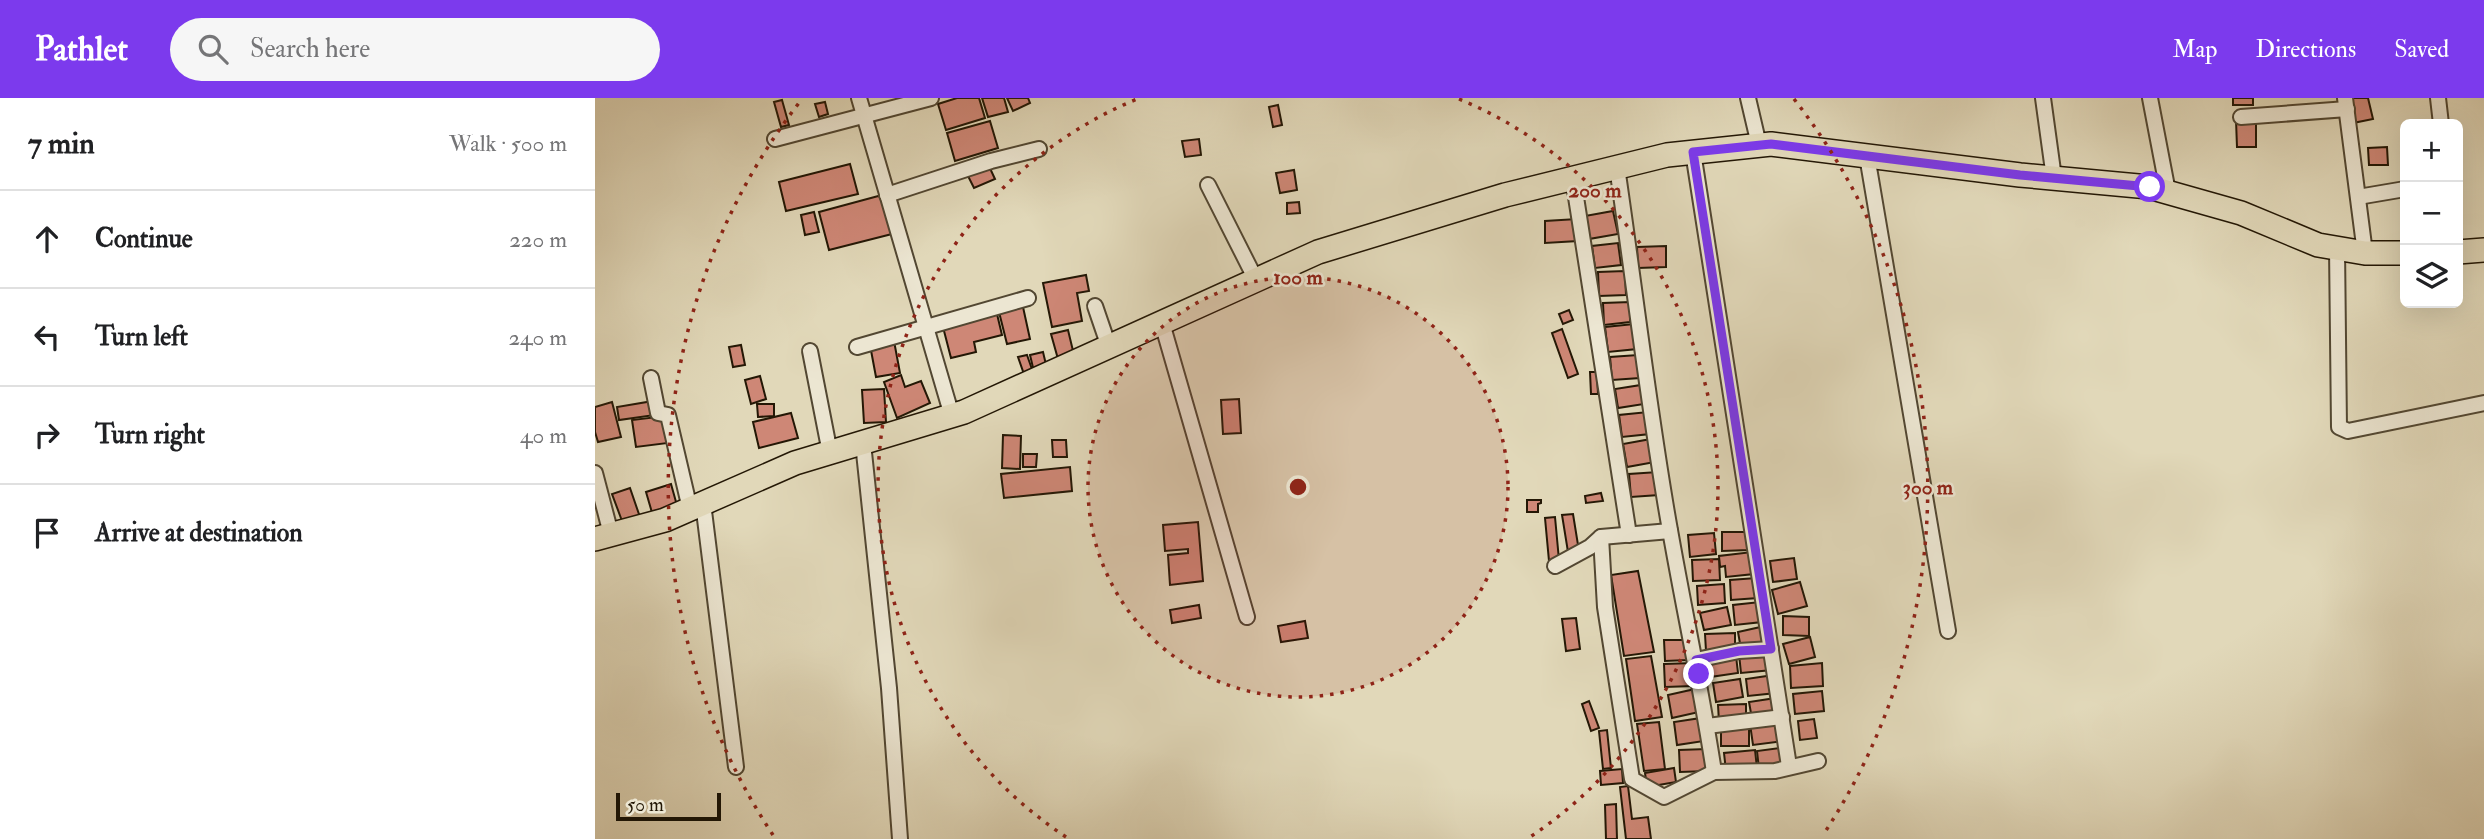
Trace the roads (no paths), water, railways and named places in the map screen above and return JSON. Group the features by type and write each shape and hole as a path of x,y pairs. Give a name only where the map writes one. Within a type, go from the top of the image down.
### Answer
{"main road":[{"path":"603,536 664,520 795,463 952,416 1318,252 1505,195 1667,155 1771,144 2150,187 2241,213 2318,245 2365,253 2400,253"},
{"path":"2463,252 2484,250"}],"street":[{"path":"859,98 952,416"},
{"path":"775,139 931,98"},
{"path":"1748,98 1759,145"},
{"path":"2043,98 2054,178"},
{"path":"2150,98 2168,192"},
{"path":"2438,98 2440,119"},
{"path":"2241,117 2346,104 2365,253"},
{"path":"887,195 991,161 1039,149"},
{"path":"1693,152 1789,766"},
{"path":"1867,156 1948,631"},
{"path":"1617,167 1670,531 1696,660 1714,772"},
{"path":"1573,178 1629,535"},
{"path":"1208,185 1256,280"},
{"path":"2358,197 2400,190"},
{"path":"2337,248 2339,428 2348,430 2484,402"},
{"path":"857,347 1028,298"},
{"path":"1095,306 1109,347"},
{"path":"1162,323 1247,617"},
{"path":"810,351 830,453"},
{"path":"652,378 658,413 668,415 696,506 736,767"},
{"path":"863,443 901,839"},
{"path":"595,473 603,536"},
{"path":"1555,566 1590,547 1601,537 1670,531"},
{"path":"1601,537 1605,607 1632,779 1664,797 1714,772 1775,771 1818,761"},
{"path":"1696,660 1739,651 1771,649"},
{"path":"1707,726 1782,717"}]}
